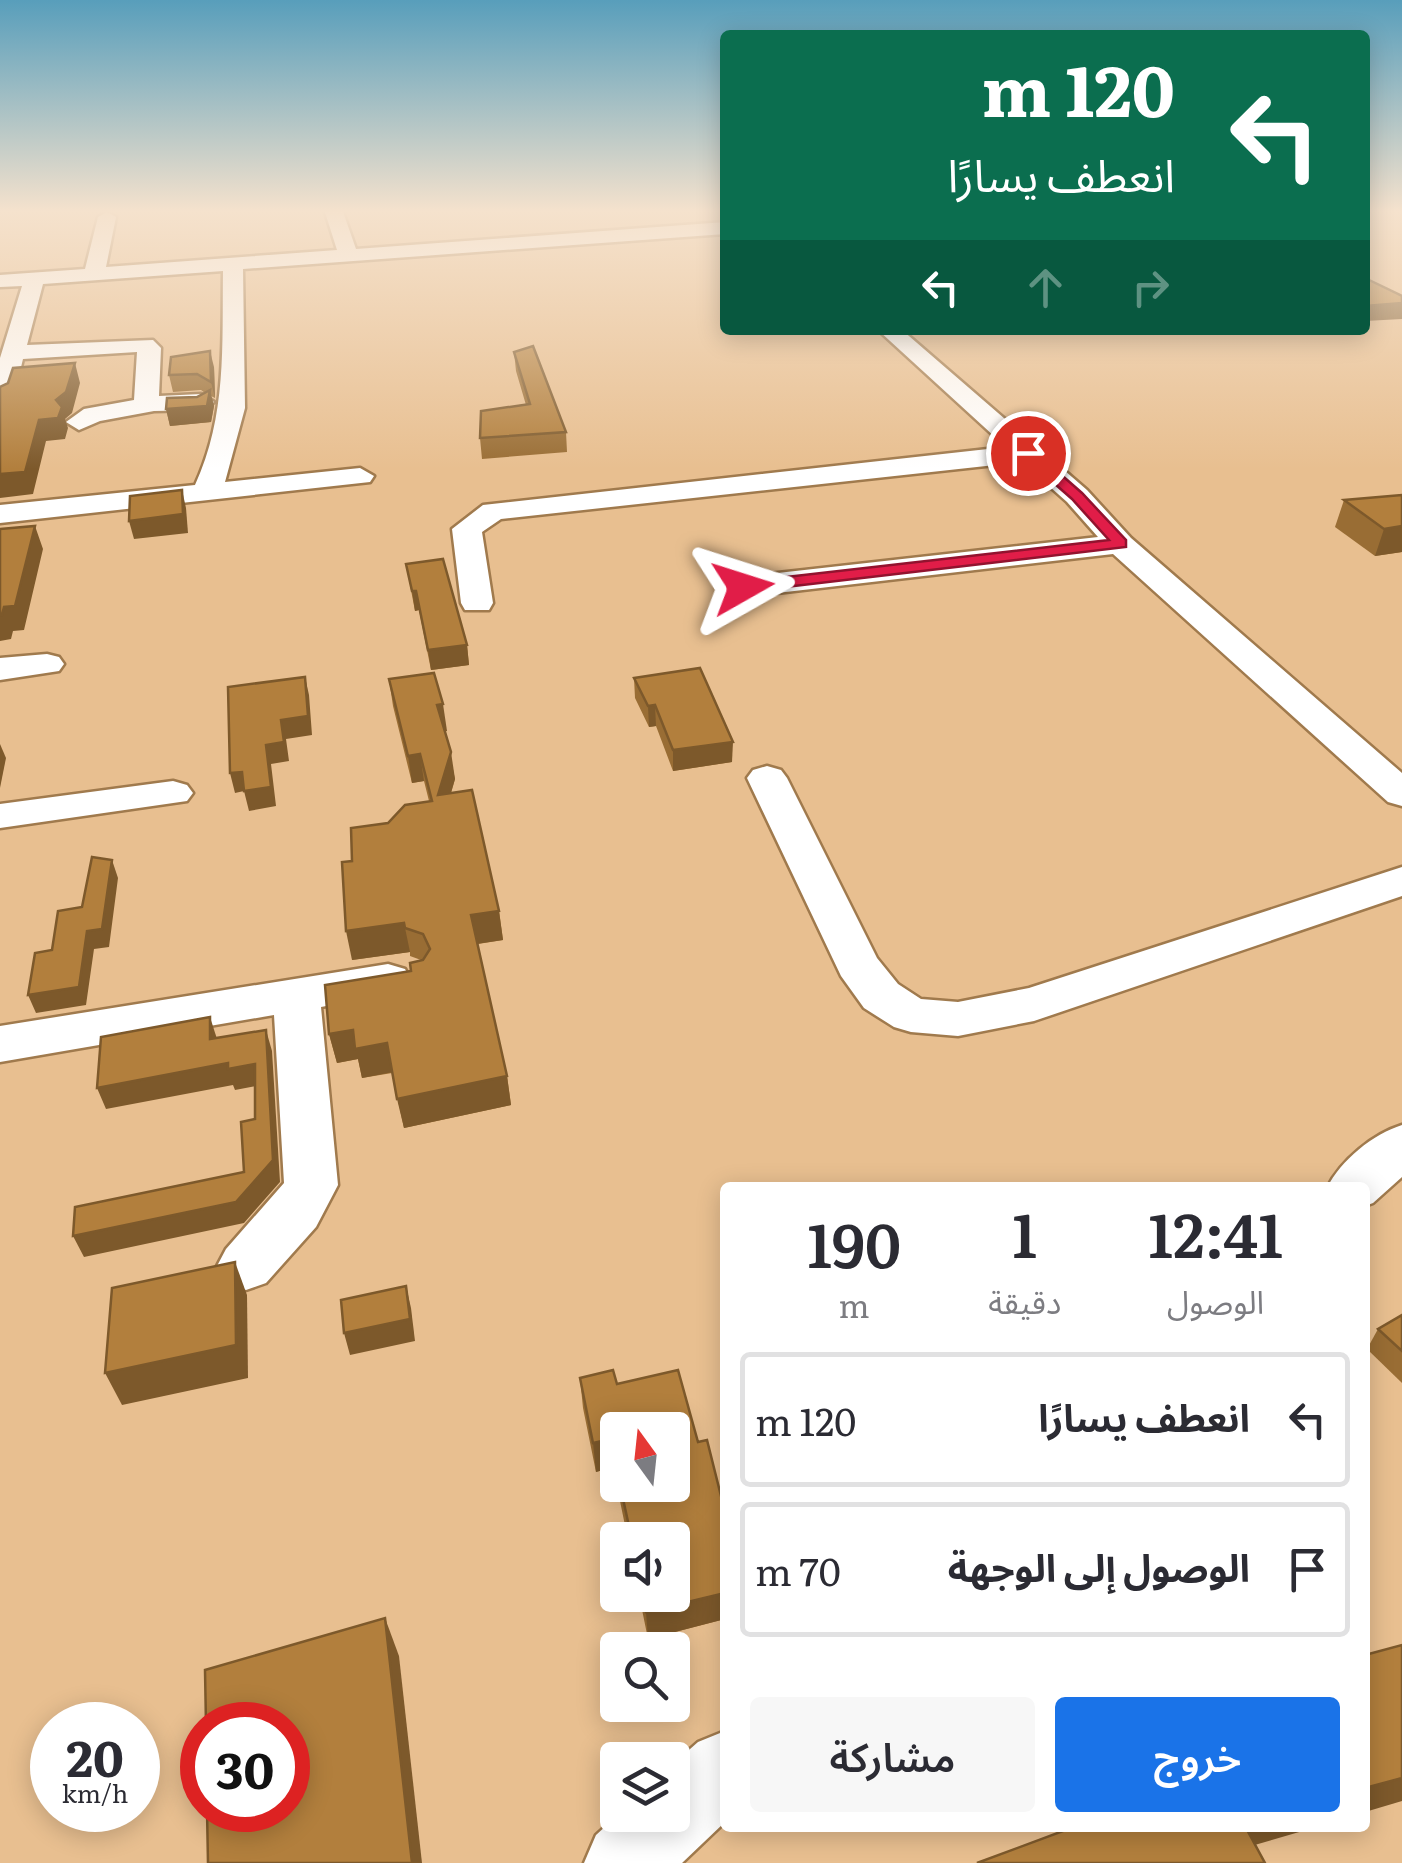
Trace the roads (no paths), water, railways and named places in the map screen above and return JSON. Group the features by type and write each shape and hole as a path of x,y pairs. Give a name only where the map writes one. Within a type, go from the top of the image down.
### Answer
{"street":[{"path":"0,400 30,296"},
{"path":"206,492 220,466 233,420 233,296"},
{"path":"895,335 1077,496 1120,544 1402,794"},
{"path":"16,354 145,345 149,406"},
{"path":"79,422 93,414 201,402"},
{"path":"476,603 467,529 494,510 1028,453"},
{"path":"0,514 360,476"},
{"path":"743,587 1120,544"},
{"path":"0,669 47,664"},
{"path":"767,778 857,965 882,996 911,1015 958,1020 1034,1004 1402,881"},
{"path":"0,816 173,793"},
{"path":"0,1044 409,976"},
{"path":"246,1266 296,1211 310,1184 296,995"},
{"path":"1361,1182 1402,1145"},
{"path":"624,1863 720,1774"}]}
